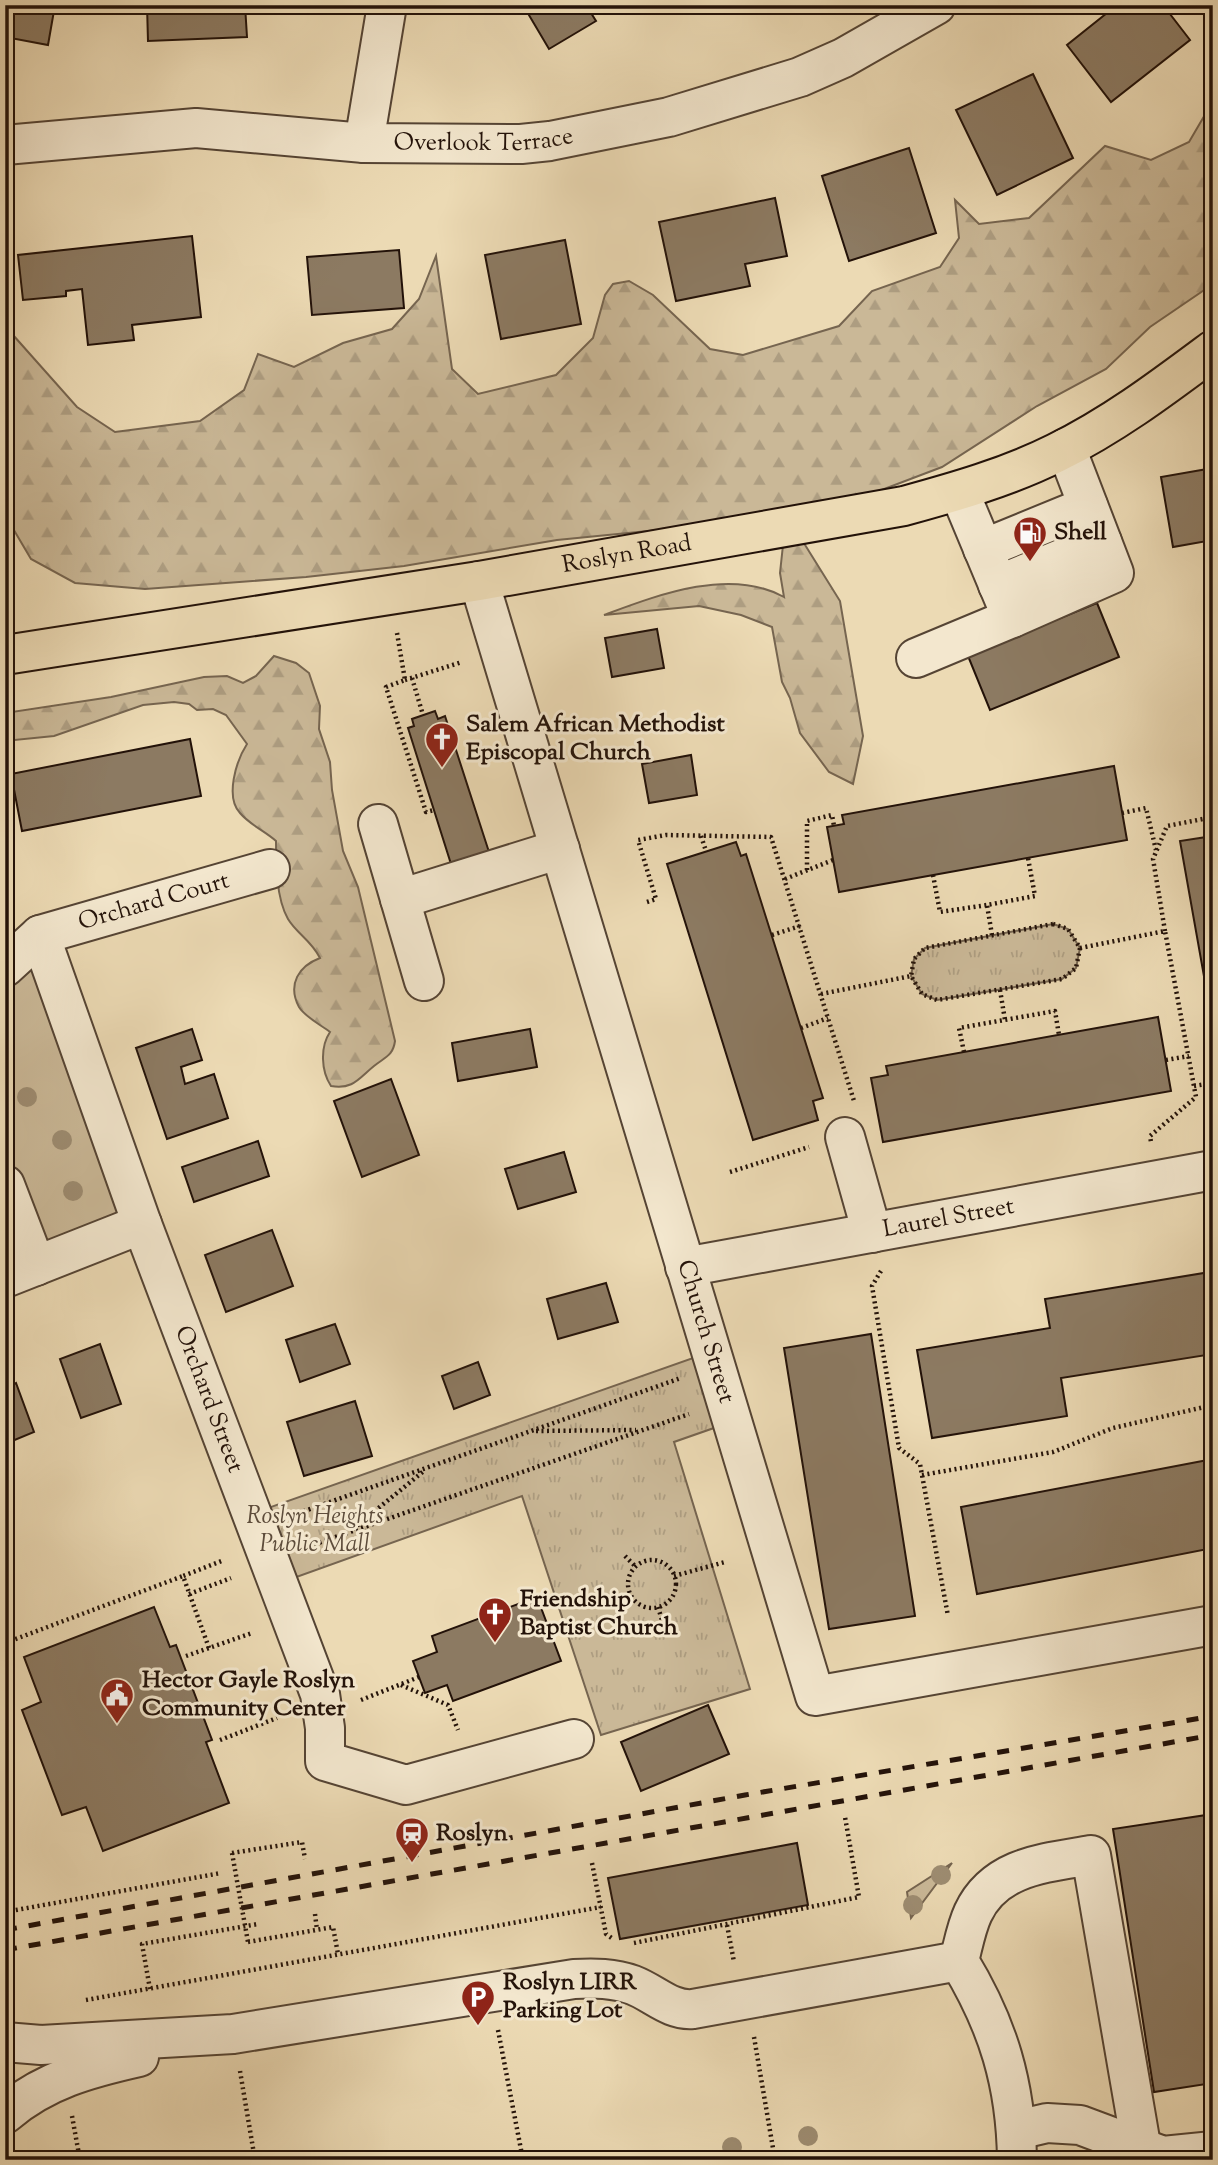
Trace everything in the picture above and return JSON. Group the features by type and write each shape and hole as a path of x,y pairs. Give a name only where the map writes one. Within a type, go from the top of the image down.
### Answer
{"main road":[{"name":"Roslyn Road","path":"5,655 479,581 904,506 959,491 1066,447 1134,410 1213,350"}],"street":[{"path":"364,143 387,5"},
{"name":"Overlook Terrace","path":"5,145 196,128 364,143 521,144 670,117 800,77 843,58 936,5"},
{"path":"916,658 1102,542 1066,447"},
{"path":"959,491 1005,602"},
{"path":"983,549 1088,506"},
{"name":"Church Street","path":"479,581 815,1696 1213,1625"},
{"path":"378,824 424,981"},
{"path":"400,899 560,849"},
{"name":"Orchard Court","path":"5,967 40,935 270,869"},
{"name":"Orchard Street","path":"40,935 142,1224 320,1694 326,1728 326,1761 406,1785 473,1767"},
{"path":"850,1120 872,1233"},
{"name":"Laurel Street","path":"685,1267 1213,1170"},
{"path":"5,1185 21,1272 142,1224"},
{"path":"473,1767 574,1739"},
{"path":"1142,2151 1091,1856 1021,1868 995,1884 973,1913 959,1961 983,2000 994,2026 1007,2070 1017,2145 1047,2123 1080,2125 1142,2151 1163,2156 1213,2151"},
{"path":"5,2114 36,2091 59,2079 100,2066 233,2034 574,1979 606,1978 635,1986 672,2006 693,2009 959,1961"},
{"path":"5,2042 41,2045 233,2034"}],"path":[{"path":"396,629 405,680"},
{"path":"434,810 426,812 386,687 500,651"},
{"path":"412,678 423,715"},
{"path":"1122,813 1146,808 1156,851"},
{"path":"807,870 807,821 832,815 834,826"},
{"path":"1151,1143 1150,1136 1196,1097 1153,859 1167,826 1213,817"},
{"path":"647,902 656,899 638,840 666,835 771,837 828,1018 850,1120"},
{"path":"701,836 706,852"},
{"path":"933,875 940,912 987,905 1035,896 1028,858"},
{"path":"785,879 833,860"},
{"path":"987,905 992,935"},
{"path":"1062,925 1077,940 1080,948 1076,968 1062,979 950,999 929,999 911,976 914,959 925,948 992,935 1062,925"},
{"path":"772,935 800,926"},
{"path":"1080,948 1165,931"},
{"path":"821,994 911,976"},
{"path":"1000,990 1005,1020"},
{"path":"964,1052 959,1028 1055,1011 1059,1035"},
{"path":"801,1028 828,1018"},
{"path":"1166,1060 1189,1056"},
{"path":"1194,1086 1213,1083"},
{"path":"881,1270 872,1286 899,1448 919,1464 948,1616"},
{"path":"286,1517 688,1376"},
{"path":"922,1475 1053,1452 1113,1428 1213,1405"},
{"path":"299,1550 700,1410"},
{"path":"533,1431 640,1430"},
{"path":"350,1532 428,1467"},
{"path":"625,1556 635,1566"},
{"path":"649,1559 665,1563 674,1576 671,1598 658,1607 643,1606 631,1596 628,1581 635,1566 649,1559"},
{"path":"5,1643 224,1560"},
{"path":"674,1576 725,1562"},
{"path":"183,1576 209,1648"},
{"path":"189,1594 231,1578"},
{"path":"658,1607 664,1627"},
{"path":"186,1656 252,1633"},
{"path":"354,1703 419,1677"},
{"path":"401,1685 448,1706 473,1767"},
{"path":"220,1740 277,1718"},
{"path":"631,1943 859,1897 845,1817"},
{"path":"305,1859 302,1842 232,1853 248,1942 333,1927 338,1954"},
{"path":"593,1863 606,1934 620,1945"},
{"path":"5,1912 221,1873"},
{"path":"72,2003 601,1907"},
{"path":"314,1914 317,1930"},
{"path":"150,1989 142,1944 258,1924"},
{"path":"751,2025 775,2160"},
{"path":"503,2057 523,2160"},
{"path":"245,2103 255,2160"},
{"path":"75,2135 80,2160"}],"green space":[{"path":"1213,101 1213,284 1150,327 1106,369 1037,406 942,467 792,524 840,601 863,736 853,784 829,772 800,733 790,698 782,682 772,627 741,615 699,606 604,615 670,593 718,584 763,588 784,597 780,573 783,545 719,524 557,540 404,566 306,577 145,589 75,583 31,559 5,515 5,326 77,407 115,432 200,421 244,390 258,354 294,367 343,343 392,329 419,299 436,256 452,369 478,394 556,375 593,338 605,295 613,284 629,281 653,295 710,349 743,355 839,326 872,291 940,267 959,238 955,200 979,224 1029,218 1105,146 1151,160 1189,142"},
{"path":"274,656 296,663 309,673 320,706 319,729 330,762 343,851 358,887 395,1041 388,1056 355,1082 339,1087 331,1086 325,1073 323,1052 330,1032 305,1014 299,1007 294,991 301,971 320,958 284,911 278,881 276,841 248,821 236,806 233,798 234,779 247,744 226,715 213,709 197,710 189,704 174,702 143,705 54,736 5,741 5,713 111,697 204,677 227,676 243,683 256,676"},
{"path":"1053,924 1068,929 1080,948 1076,968 1062,979 937,1000 922,994 911,976 914,959 925,948"},
{"path":"40,935 142,1224 36,1266 5,1185 5,967"},
{"name":"Roslyn Heights Public Mall","path":"710,1352 731,1422 674,1442 750,1689 601,1735 522,1496 277,1584 251,1514"},
{"path":"952,1863 911,1918 907,1892"}],"building":[{"path":"5,5 55,5 48,45 5,37"},
{"path":"147,5 245,5 247,37 148,41"},
{"path":"523,5 586,5 596,21 549,49"},
{"path":"1117,5 1163,5 1190,40 1111,102 1067,45"},
{"path":"1033,74 1073,158 997,195 956,110"},
{"path":"909,148 936,233 849,261 822,176"},
{"path":"775,198 787,256 745,264 750,286 676,301 659,222"},
{"path":"192,236 201,317 132,325 134,340 88,345 82,289 66,291 66,296 23,300 18,255"},
{"path":"565,240 581,324 501,339 485,255"},
{"path":"399,250 404,308 312,315 307,257"},
{"path":"1213,468 1213,540 1173,547 1161,477"},
{"path":"1097,603 1119,657 990,710 968,656"},
{"path":"657,629 664,668 612,677 605,638"},
{"name":"Salem African Methodist Episcopal Church","path":"435,711 438,719 445,716 489,852 451,864 408,728 414,726 412,719"},
{"path":"190,739 201,796 22,831 11,774"},
{"path":"691,755 697,795 649,803 642,764"},
{"path":"1114,766 1127,840 839,892 827,827 844,824 842,815"},
{"path":"1213,836 1213,1027 1180,841"},
{"path":"736,842 741,856 746,854 823,1098 813,1101 818,1120 753,1140 667,864"},
{"path":"1158,1017 1171,1091 883,1142 871,1078 888,1075 886,1066"},
{"path":"192,1029 202,1060 181,1067 185,1084 214,1074 228,1118 167,1139 136,1048"},
{"path":"530,1029 537,1067 458,1081 452,1043"},
{"path":"391,1079 419,1155 362,1177 334,1101"},
{"path":"258,1141 269,1176 194,1202 182,1167"},
{"path":"564,1152 576,1192 518,1209 505,1169"},
{"path":"272,1230 293,1286 226,1312 205,1255"},
{"path":"1204,1273 1213,1326 1213,1354 1061,1378 1067,1416 932,1438 917,1350 1050,1328 1045,1299"},
{"path":"606,1283 618,1322 558,1339 547,1299"},
{"path":"335,1324 350,1364 300,1382 286,1340"},
{"path":"871,1334 915,1616 829,1629 784,1348"},
{"path":"100,1344 121,1404 81,1418 60,1359"},
{"path":"478,1362 490,1395 454,1409 442,1376"},
{"path":"9,1375 13,1385 16,1383 34,1432 5,1444 5,1377"},
{"path":"355,1401 372,1456 304,1476 287,1422"},
{"path":"1213,1459 1213,1548 977,1594 961,1507"},
{"name":"Friendship Baptist Church","path":"537,1597 561,1661 453,1701 447,1685 425,1693 413,1661 437,1652 432,1636"},
{"name":"Hector Gayle Roslyn Community Center","path":"154,1607 170,1647 176,1645 212,1740 206,1742 229,1803 103,1851 86,1807 62,1815 22,1710 41,1702 24,1657"},
{"path":"708,1705 729,1754 641,1791 621,1742"},
{"path":"1213,1814 1213,2083 1154,2092 1113,1829"},
{"path":"797,1843 808,1905 620,1939 608,1878"}],"railway":[{"path":"5,1930 745,1795 1213,1716"},
{"path":"5,1950 1213,1735"}],"place":[{"name":"Shell","path":"1030,563"},
{"name":"Salem African Methodist Episcopal Church","path":"442,769"},
{"name":"Friendship Baptist Church","path":"495,1644"},
{"name":"Hector Gayle Roslyn Community Center","path":"117,1725"},
{"name":"Roslyn","path":"412,1864"},
{"name":"Roslyn LIRR Parking Lot","path":"478,2027"}]}
